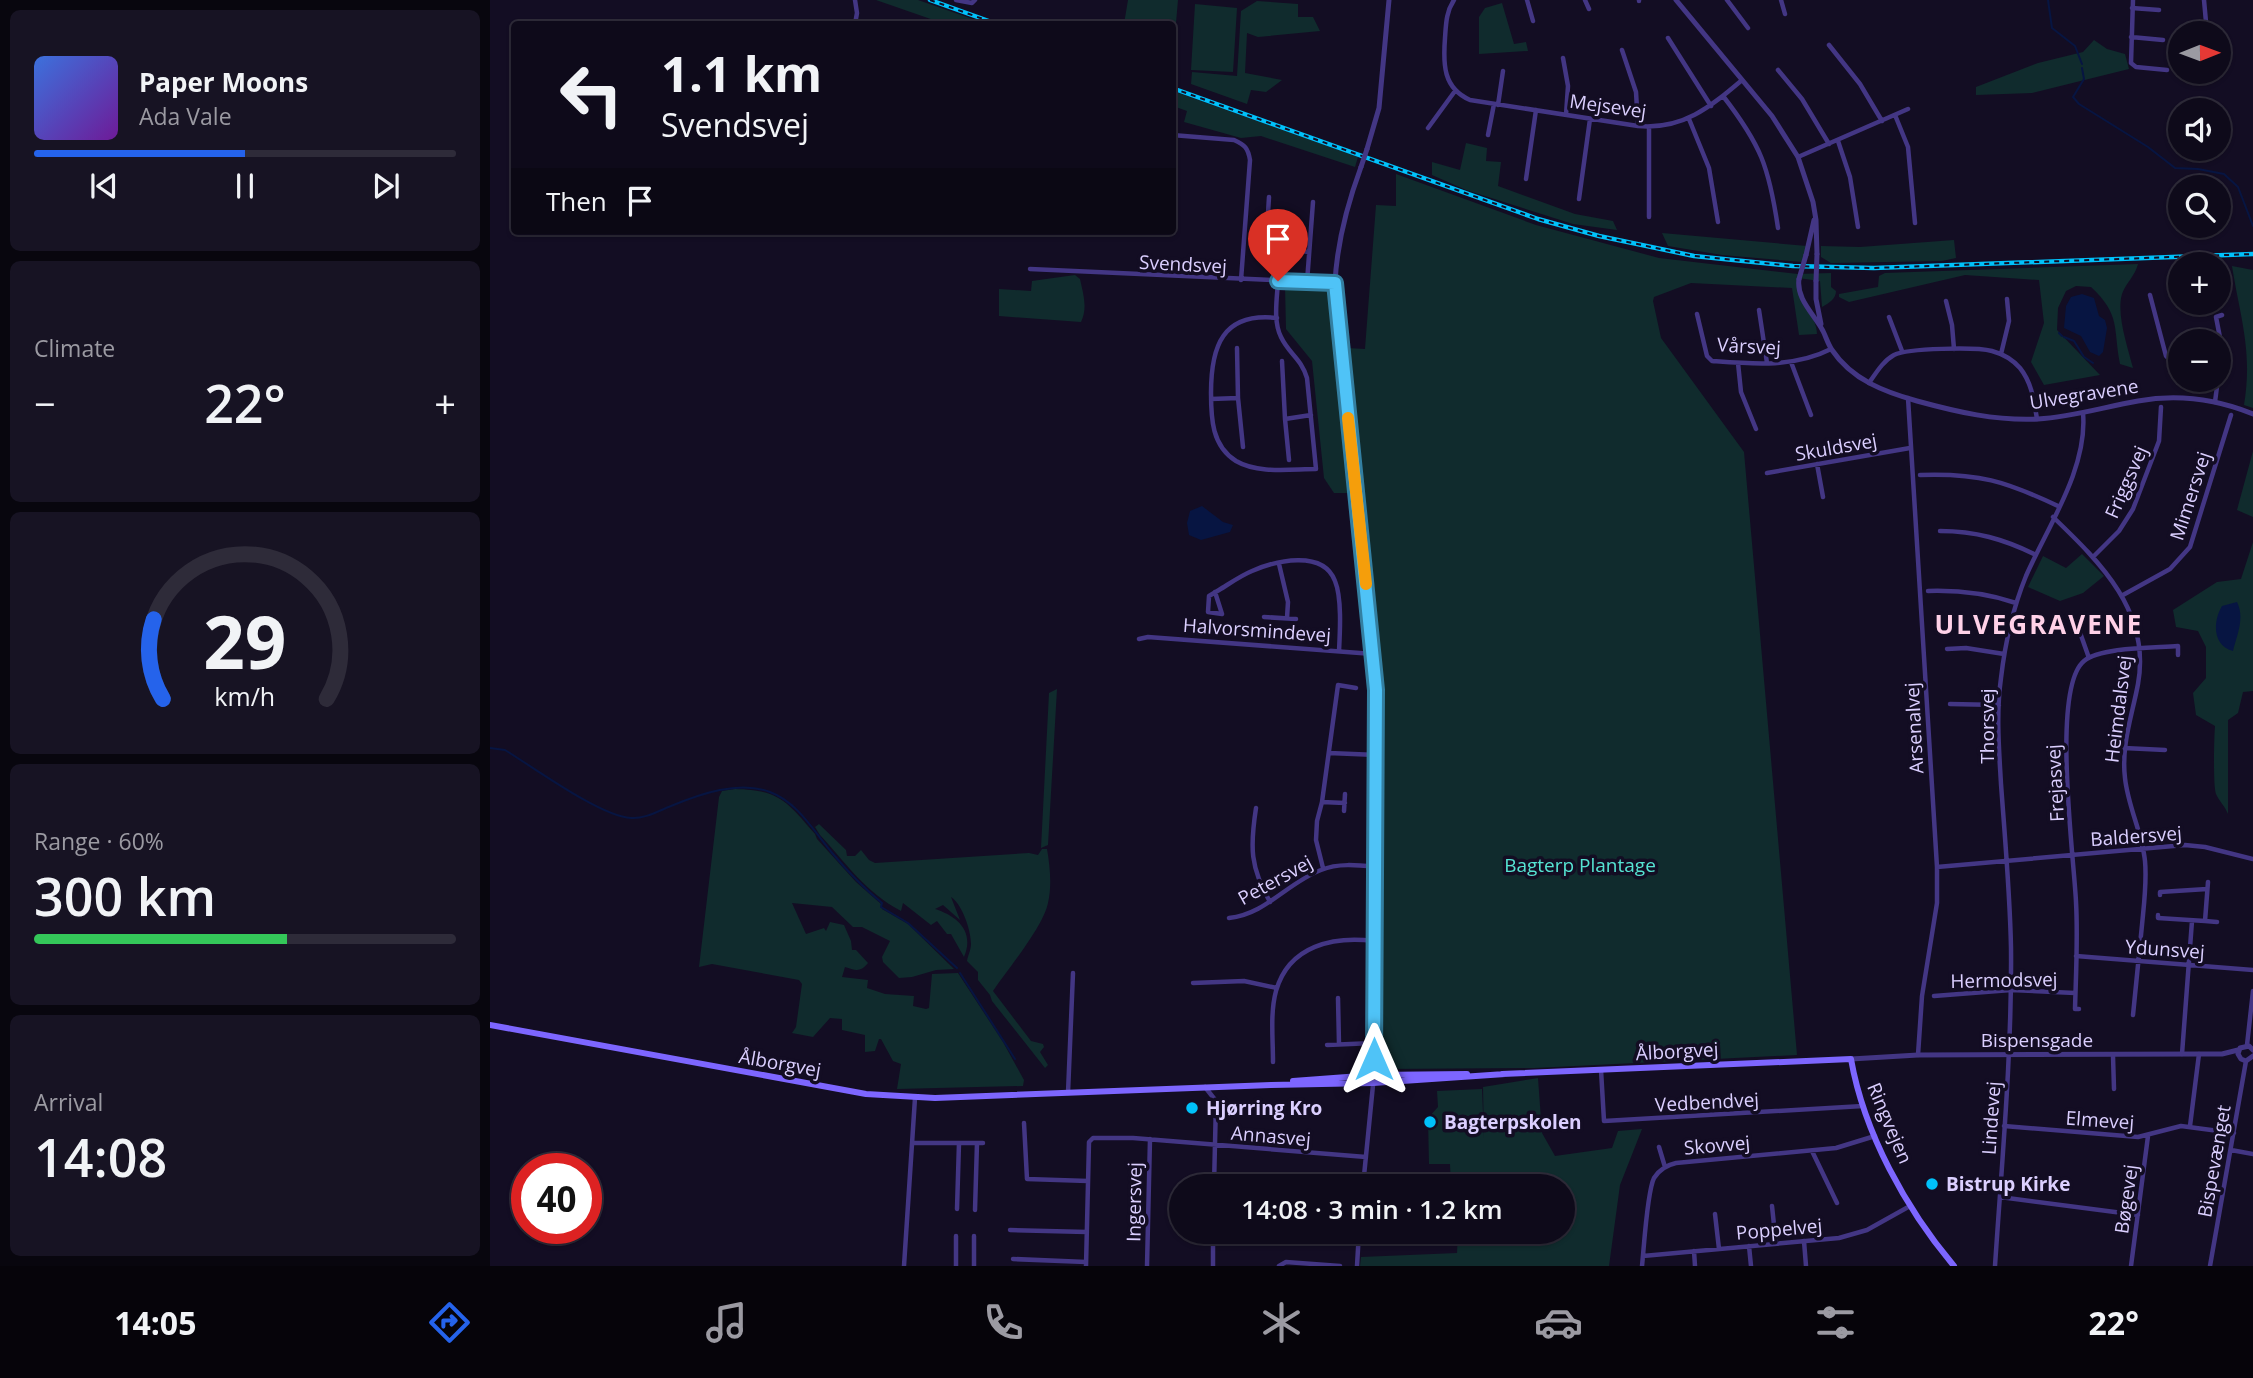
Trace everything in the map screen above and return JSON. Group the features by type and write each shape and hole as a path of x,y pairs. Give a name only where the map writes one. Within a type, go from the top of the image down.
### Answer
{"main road":[{"name":"Ålborgvej","path":"490,1025 866,1094 915,1098 1373,1083 1505,1074 1851,1059"},
{"name":"Ringvejen","path":"1851,1059 1863,1107 1875,1136 1911,1205 1954,1266"},
{"name":"Ålborgvej","path":"1271,1085 1374,1075 1505,1074"}],"street":[{"path":"855,0 856,21"},
{"path":"956,0 967,4 975,0"},
{"path":"1364,1174 1374,1075 1378,755 1373,654 1335,283 1344,218 1379,108 1390,0"},
{"path":"1428,128 1455,91 1447,79 1444,63 1447,15 1454,0"},
{"path":"1527,0 1533,21"},
{"path":"1585,0 1589,9"},
{"name":"Ulvegravene","path":"1676,0 1772,116 1798,157 1811,192 1814,210 1816,299 1822,330"},
{"path":"1727,0 1748,28"},
{"path":"1781,0 1785,14"},
{"path":"2133,0 2130,37 2133,66 2167,69"},
{"path":"2204,0 2206,21"},
{"path":"2132,8 2159,10"},
{"path":"2130,37 2163,40"},
{"path":"1668,38 1711,106"},
{"path":"1829,45 1860,84 1882,121"},
{"path":"1622,50 1636,92 1638,126"},
{"path":"1563,58 1568,86 1566,115"},
{"path":"1488,135 1503,71"},
{"path":"1778,71 1802,99 1829,144"},
{"name":"Mejsevej","path":"1455,91 1470,100 1649,127 1667,126 1689,119 1711,106 1742,80"},
{"path":"1723,96 1744,123 1762,155 1772,186 1779,228"},
{"path":"1798,157 1908,109"},
{"path":"1526,179 1536,110"},
{"path":"1895,115 1908,147 1915,223"},
{"path":"1579,199 1590,119"},
{"path":"1689,119 1709,168 1718,222"},
{"path":"1649,127 1649,217"},
{"path":"1176,135 1234,140 1248,149 1250,160 1241,280"},
{"path":"1838,141 1850,175 1858,227"},
{"path":"1269,197 1266,247 1309,252"},
{"path":"1307,282 1313,202"},
{"name":"Ulvegravene","path":"1814,210 1812,232 1799,279 1800,292 1831,349 1853,372 1869,383 1908,398 1974,415 2010,419 2038,419 2083,413 2164,398 2193,398 2216,402 2253,414"},
{"name":"Svendsvej","path":"1030,269 1335,283"},
{"path":"1277,318 1252,317 1240,322 1224,335 1214,353 1211,365 1211,399 1216,440 1234,460 1251,467 1316,469 1307,379 1304,367 1281,338 1277,318 1278,281"},
{"path":"2150,295 2168,358"},
{"path":"2001,354 2008,332 2007,299"},
{"path":"1946,301 1954,349"},
{"path":"1759,310 1767,363"},
{"name":"Vårsvej","path":"1697,314 1709,359 1738,363 1791,362 1815,357 1831,349"},
{"path":"2218,329 2216,317 2222,315"},
{"path":"1889,317 1902,351"},
{"path":"1237,348 1243,447"},
{"path":"1869,383 1887,359 1902,351 1981,349 2001,354 2019,367 2031,386 2038,419"},
{"path":"1282,361 1289,460"},
{"path":"1791,362 1811,415"},
{"path":"1738,363 1741,392 1756,429"},
{"path":"2216,402 2217,392"},
{"path":"1211,399 1238,398"},
{"name":"Arsenalvej","path":"1908,398 1937,867 1937,903 1922,996 1918,1055"},
{"name":"Friggsvej","path":"2093,557 2119,531 2133,509 2159,441 2161,407"},
{"name":"Thorsvej","path":"2010,1055 2011,990 1998,705 2004,654 2016,603 2079,461 2084,437 2083,413"},
{"path":"1285,419 1311,415"},
{"name":"Mimersvej","path":"2123,595 2170,569 2190,547 2231,415"},
{"name":"Skuldsvej","path":"1767,473 1910,447"},
{"path":"1817,464 1823,497"},
{"path":"1920,475 1985,478 2020,488 2058,506"},
{"name":"Heimdalsvej","path":"2053,517 2093,557 2123,595 2136,627 2140,650 2138,685 2124,748 2125,779 2144,848 2146,878 2133,1015"},
{"path":"1940,531 1963,531 1996,537 2036,555"},
{"path":"1215,592 1222,614 1208,612 1209,596 1215,592 1253,570 1293,560 1324,566 1331,572 1337,588 1339,652"},
{"path":"1279,564 1288,603 1287,618"},
{"path":"1928,592 1959,590 1996,596 2016,603"},
{"path":"1265,617 1296,619"},
{"path":"2073,625 2077,624 2089,657 2101,653 2178,646 2178,655"},
{"name":"Halvorsmindevej","path":"1139,639 1148,637 1373,654"},
{"path":"1947,649 1966,648 2004,654"},
{"name":"Frejasvej","path":"2079,1009 2075,1009 2076,904 2067,757 2069,698 2073,675 2089,657"},
{"path":"1323,869 1316,833 1338,685 1356,688"},
{"path":"1950,704 1998,705"},
{"path":"2124,748 2165,750"},
{"path":"1329,753 1378,755"},
{"path":"1344,811 1345,794"},
{"path":"1322,802 1345,803"},
{"path":"1256,808 1251,837 1252,861 1270,902"},
{"name":"Baldersvej","path":"1937,867 2176,846 2205,847 2253,859"},
{"name":"Petersvej","path":"1229,918 1247,915 1323,869 1356,865 1376,867"},
{"path":"2205,921 2208,882"},
{"path":"2160,895 2160,892 2207,889"},
{"path":"2158,915 2158,918 2217,922"},
{"path":"2182,1054 2192,921"},
{"path":"1273,1062 1272,1021 1277,988 1298,957 1324,942 1347,938 1374,941"},
{"name":"Ydunsvej","path":"2076,956 2253,970"},
{"path":"1068,1093 1073,973"},
{"path":"1193,983 1244,981 1277,988"},
{"name":"Hermodsvej","path":"1934,996 2011,990 2075,993"},
{"path":"2251,1048 2253,991"},
{"path":"1338,998 1339,1044"},
{"path":"1327,1045 1374,1043"},
{"name":"Bispensgade","path":"2222,1054 2251,1048"},
{"path":"2238,1050 2239,1057"},
{"name":"Bispensgade","path":"1851,1059 1918,1055 2182,1054 2222,1054 2251,1058"},
{"path":"2190,1126 2199,1054"},
{"name":"Lindevej","path":"1995,1266 2010,1055"},
{"path":"2113,1056 2113,1089"},
{"name":"Bispevænget","path":"2210,1266 2234,1133 2251,1058"},
{"name":"Vedbendvej","path":"1601,1070 1604,1121 1863,1107"},
{"path":"1205,1087 1216,1101 1214,1174"},
{"path":"904,1266 915,1098"},
{"path":"1013,1259 1086,1264 1088,1181 1027,1179 1024,1123"},
{"name":"Elmevej","path":"2004,1126 2138,1137 2172,1127 2190,1126 2234,1133"},
{"name":"Skovvej","path":"1642,1266 1652,1184 1665,1167 1676,1163 1812,1151 1875,1136"},
{"name":"Bøgevej","path":"2131,1266 2148,1136"},
{"name":"Annasvej","path":"1088,1181 1091,1139 1150,1139 1366,1157"},
{"name":"Ingersvej","path":"1147,1266 1150,1139"},
{"path":"912,1143 980,1143 975,1210"},
{"path":"957,1209 959,1143"},
{"path":"1659,1147 1665,1167"},
{"path":"2231,1150 2253,1154"},
{"path":"1812,1151 1837,1203"},
{"path":"2000,1197 2138,1216"},
{"name":"Poppelvej","path":"1643,1256 1839,1238 1867,1230 1911,1205"},
{"path":"1772,1206 1776,1244"},
{"path":"1715,1214 1719,1249"},
{"path":"1010,1230 1087,1232"},
{"path":"956,1236 956,1266"},
{"path":"974,1236 974,1266"},
{"path":"1804,1241 1806,1266"},
{"path":"1213,1244 1213,1266"},
{"path":"1357,1266 1359,1244"},
{"path":"1749,1246 1751,1266"},
{"path":"1694,1251 1695,1266"},
{"path":"1279,1266 1286,1262 1340,1266"}],"green space":[{"path":"876,0 918,0 978,21 936,21"},
{"path":"1128,0 1178,0 1176,23 1124,21"},
{"path":"1257,1 1298,4 1298,17 1313,17 1320,31 1258,37 1247,33 1245,73 1282,80 1266,92 1251,90 1247,104 1191,84 1192,72 1237,76 1241,11"},
{"path":"1502,3 1514,44 1526,42 1528,51 1479,54 1479,17 1485,8"},
{"path":"1195,4 1237,8 1233,72 1191,70"},
{"path":"2094,40 2107,49 2125,54 2129,69 2032,93 1976,95 1976,87 2038,63 2083,52"},
{"path":"1176,92 1358,157 1355,167 1261,136 1241,138 1184,122 1187,111 1176,107"},
{"path":"1466,143 1487,148 1486,161 1501,162 1498,186 1575,214 1613,221 1617,230 1573,224 1466,190 1432,175 1432,162 1460,170"},
{"name":"Bagterp Plantage","path":"1396,174 1536,225 1659,258 1798,274 1831,273 1831,287 1836,294 1822,307 1820,281 1798,278 1799,292 1817,334 1799,335 1792,288 1691,283 1654,297 1653,301 1661,338 1744,452 1797,1055 1535,1068 1383,1069 1378,1008 1381,729 1379,663 1347,348 1365,349 1376,205 1396,206"},
{"path":"1662,233 1807,246 1802,262 1722,255 1668,246"},
{"path":"1954,240 1956,258 1942,261 1831,263 1821,257 1821,246 1860,247"},
{"path":"2138,264 2122,294 2120,311 2133,368 2120,364 2112,314 2101,297 2091,287 2076,286 2066,291 2058,308 2057,330 2100,375 2044,385 2031,362 2044,323 2039,280 1965,275 1849,302 1839,297 1839,294 1878,287 1879,276 1885,273"},
{"path":"2232,266 2253,270 2253,408 2244,405 2246,351"},
{"path":"1075,275 1080,279 1084,300 1081,322 999,316 999,289 1031,291 1032,281"},
{"path":"1285,286 1328,288 1351,493 1334,493 1324,478 1312,361 1286,329"},
{"path":"2253,451 2253,517 2237,510"},
{"path":"2253,542 2253,691 2243,692 2238,713 2228,720 2228,814 2215,789 2215,726 2196,715 2193,693 2206,678 2206,647 2198,631 2176,627 2173,610 2217,582 2241,579"},
{"path":"2082,554 2104,576 2083,593 2060,601 2028,587 2043,556 2066,568"},
{"path":"1057,689 1048,845 1041,848 1049,693"},
{"path":"735,789 773,795 789,806 856,882 881,904 882,909 908,924 954,969 899,978 883,962 882,957 890,941 862,927 853,927 832,907 792,903 806,934 824,928 826,931 830,922 844,925 852,950 856,950 868,963 855,970 845,967 842,977 868,980 867,988 885,994 914,996 913,1006 926,1009 929,1008 932,974 958,973 1003,1042 1024,1080 1023,1086 897,1089 901,1064 893,1061 881,1039 875,1051 865,1052 865,1035 842,1030 842,1019 830,1018 813,1037 792,1033 796,1027 802,984 799,980 712,964 699,967 719,797 722,791"},
{"path":"819,824 846,850 847,856 855,856 861,850 875,863 1029,853 1038,855 1042,849 1047,849 1050,883 1045,913 993,991 1031,1041 1043,1044 1040,1052 1048,1065 1045,1068 992,1001 978,980 978,972 967,961 971,946 969,932 955,900 951,897 960,920 943,905 935,909 957,920 962,926 967,940 964,957 951,934 947,934 937,921 931,925 903,903 901,911 866,886 820,835 815,827"},
{"path":"1538,1078 1542,1133 1555,1156 1612,1148 1618,1131 1642,1129 1620,1185 1609,1266 1360,1266 1361,1257 1457,1253 1457,1244 1575,1244 1575,1174 1450,1174 1450,1164 1429,1164 1428,1118 1438,1107 1437,1091 1482,1089 1484,1139 1483,1087"}],"water":[{"path":"2082,294 2094,298 2099,316 2105,320 2107,328 2103,352 2099,356 2090,352 2081,336 2064,328 2066,306 2071,297"},
{"path":"1202,506 1223,522 1233,525 1230,532 1201,540 1189,535 1187,523 1190,511"},
{"path":"2237,602 2240,620 2233,651 2221,644 2216,626 2222,606"}],"waterway":[{"path":"2048,0 2052,28 2075,46 2082,64"},
{"path":"2082,68 2084,79 2073,97 2079,104 2148,147 2175,168 2224,174 2238,187 2253,226"},
{"path":"2059,333 2062,336"},
{"path":"2064,337 2074,341 2084,357 2093,363"},
{"path":"490,748 505,750 585,801 631,818 646,816 720,790 746,787 770,792 798,811 845,867 882,903 881,907 908,923 957,968"},
{"path":"960,973 1015,1059"}],"railway":[{"path":"930,0 989,21"},
{"path":"1176,89 1538,219 1599,236 1694,256 1793,266 1874,268 2253,254"}],"slow traffic":[{"path":"1348,418 1366,584"}],"place":[{"name":"Hjørring Kro","path":"1192,1108"},
{"name":"Bagterpskolen","path":"1430,1122"},
{"name":"Bistrup Kirke","path":"1932,1184"}],"district":[{"name":"ULVEGRAVENE","path":"2039,624"}],"route":[{"path":"1278,281 1335,283 1376,690 1378,755 1374,1059"}]}
